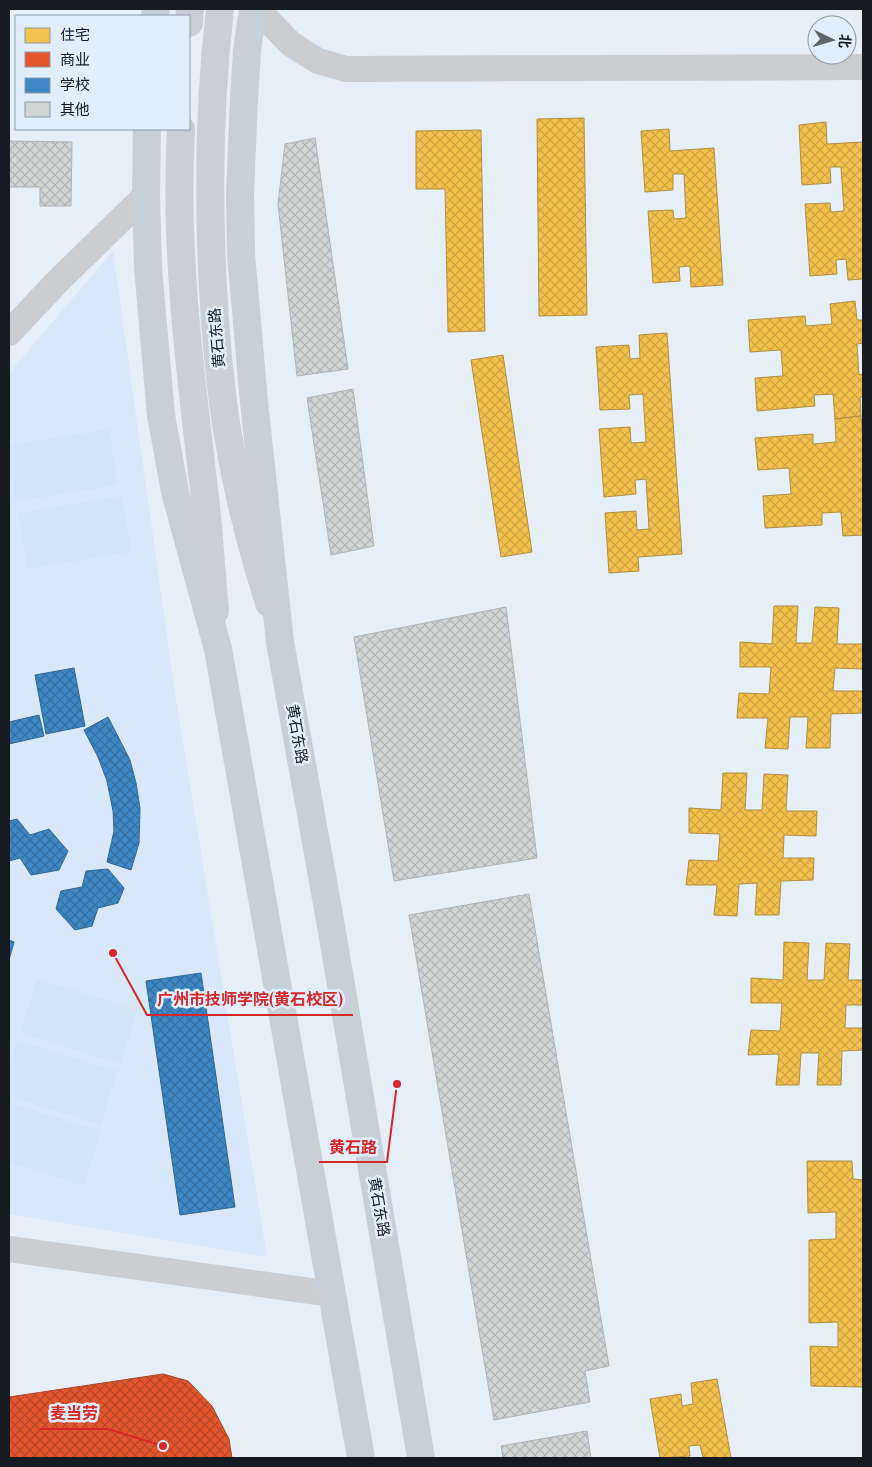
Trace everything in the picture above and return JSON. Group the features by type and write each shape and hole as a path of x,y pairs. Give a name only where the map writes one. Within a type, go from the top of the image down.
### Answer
{"highway":[{"path":"255,9 247,50 243,110 240,194 241,254 254,402 280,642"},
{"path":"147,130 146,195 150,286 161,415 175,492 218,649"},
{"name":"黄石东路","path":"280,642 331,926 421,1458"},
{"name":"黄石东路","path":"218,649 360,1458"}],"main road":[{"name":"黄石东路","path":"220,9 214,57 209,188 211,257 220,374 230,445 240,494 255,557 280,642"},
{"name":"黄石东路","path":"181,132 180,253 190,373 204,492 218,649"}],"street":[{"path":"255,9 291,44 318,62 346,69 863,67"},
{"path":"9,334 57,282 146,195"},
{"path":"9,1249 332,1294"}],"shaded area":[{"path":"113,251 175,693 267,1257 9,1214 9,373"},
{"path":"109,429 118,485 14,502 9,466 9,445"},
{"path":"122,496 131,552 27,569 18,513"},
{"path":"37,979 137,1009 121,1064 20,1033"},
{"path":"17,1040 117,1071 101,1125 9,1096 9,1066"},
{"path":"9,1103 101,1131 84,1186 9,1162"}],"building: 住宅":[{"path":"584,118 587,315 539,316 537,119"},
{"path":"826,122 827,144 863,142 863,279 848,280 846,259 836,260 837,274 810,276 805,204 830,203 831,212 844,211 841,167 830,167 831,183 802,185 799,125"},
{"path":"669,129 670,151 714,148 723,285 691,287 690,266 679,267 680,281 653,283 648,211 673,210 674,219 686,218 684,174 673,174 673,190 645,192 641,131"},
{"path":"481,130 485,331 448,332 445,189 416,189 416,131"},
{"path":"855,301 857,320 863,320 863,343 857,344 859,375 863,374 863,397 860,397 861,416 835,419 833,394 814,395 815,406 757,411 755,378 783,376 781,350 750,352 748,320 805,316 806,326 832,324 830,304"},
{"path":"667,333 682,554 638,557 639,571 609,573 605,513 636,511 637,530 649,529 646,479 635,480 636,494 604,497 599,429 630,427 631,443 646,442 643,394 629,395 630,409 600,410 596,347 629,345 630,359 640,358 639,335"},
{"path":"503,355 532,552 501,557 471,360"},
{"path":"861,416 863,440 863,535 843,536 841,512 822,513 822,525 765,528 763,496 791,494 789,468 758,470 755,438 813,434 813,444 836,442 835,419"},
{"path":"774,606 798,606 796,643 812,643 815,607 839,608 837,644 863,644 863,669 835,668 833,691 863,691 863,713 831,714 830,748 806,748 808,717 790,717 788,749 765,748 768,718 737,718 739,693 769,694 771,667 740,667 740,642 772,644"},
{"path":"723,773 747,773 745,810 762,810 764,774 788,775 786,811 817,811 816,836 784,835 783,858 814,858 813,880 781,881 779,915 755,915 757,883 739,884 737,916 714,915 717,885 686,885 689,860 718,861 720,834 689,833 689,808 721,810"},
{"path":"784,942 809,943 807,980 824,980 826,943 850,944 848,980 863,980 863,1005 846,1005 845,1028 863,1028 863,1050 842,1051 841,1085 817,1085 819,1053 801,1053 799,1085 776,1085 779,1054 748,1055 751,1030 780,1031 782,1003 751,1003 751,978 783,980"},
{"path":"807,1161 852,1161 853,1179 863,1180 863,1387 811,1386 810,1346 838,1347 838,1322 809,1323 809,1240 836,1239 836,1212 808,1213"},
{"path":"717,1379 731,1458 703,1458 700,1445 689,1446 690,1456 660,1458 650,1399 681,1394 682,1406 693,1404 691,1383"}],"building: 商业":[{"path":"163,1374 188,1381 212,1406 229,1439 232,1458 9,1458 9,1397"}],"building: 学校":[{"path":"74,668 85,726 46,734 35,675"},
{"path":"39,715 44,736 9,744 9,722"},
{"path":"108,717 130,760 140,808 139,843 131,870 107,862 114,831 113,811 107,781 98,757 84,730"},
{"path":"17,819 30,835 49,829 68,851 59,870 31,875 20,858 9,861 9,821"},
{"path":"108,869 124,888 118,903 98,908 92,926 75,930 56,909 61,891 82,887 86,871"},
{"path":"9,940 14,942 9,960"},
{"path":"201,973 235,1207 180,1215 146,981"}],"building: 其他":[{"path":"315,138 348,369 297,376 278,204 285,144"},
{"path":"9,141 72,142 71,206 40,206 40,187 9,187"},
{"path":"353,389 374,546 331,555 307,398"},
{"path":"506,607 537,858 394,881 354,637"},
{"path":"529,894 609,1366 585,1371 590,1402 494,1420 409,915"},
{"path":"587,1431 591,1458 503,1458 501,1446"}],"place":[{"name":"广州市技师学院(黄石校区)","path":"113,953"},
{"name":"黄石路","path":"397,1084"},
{"name":"麦当劳","path":"163,1446"}]}
